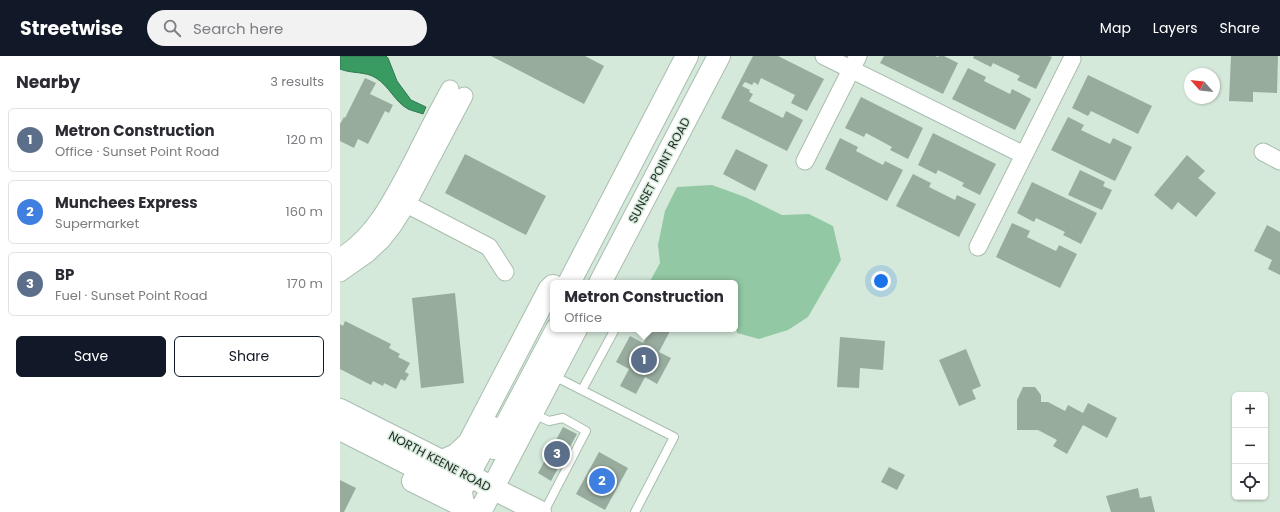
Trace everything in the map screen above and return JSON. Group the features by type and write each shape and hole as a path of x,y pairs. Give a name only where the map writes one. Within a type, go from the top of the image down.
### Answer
{"main road":[{"path":"571,280 687,56"},
{"name":"SUNSET POINT ROAD","path":"602,280 719,56"},
{"path":"557,280 597,230"},
{"path":"576,280 587,249"},
{"path":"442,461 456,455 469,443 550,289"},
{"path":"475,497 550,321"},
{"path":"475,497 491,455 555,332"},
{"path":"475,497 532,413 574,332"},
{"name":"NORTH KEENE ROAD","path":"340,410 442,461 475,497"},
{"path":"340,429 447,481 475,497 512,512"},
{"name":"NORTH KEENE ROAD","path":"340,444 475,497 540,512"}],"street":[{"path":"824,56 854,63 1024,156"},
{"path":"978,247 1072,59"},
{"path":"805,161 854,63"},
{"path":"340,273 367,254 382,240 400,201 457,92"},
{"path":"1263,152 1280,161"},
{"path":"340,257 353,247 400,201"},
{"path":"400,201 489,247 505,272"}],"lane":[{"path":"582,390 613,332"},
{"path":"552,374 674,437 635,512"},
{"path":"532,413 549,421 563,418 586,432 544,512"}],"shaded area":[{"path":"340,56 386,56 397,81 411,100 426,107 423,114 403,106 385,85 376,78 367,74 349,72 340,69"},
{"path":"712,185 745,197 782,215 809,214 833,226 841,260 808,317 788,330 759,339 737,333 738,280 651,280 660,263 658,245 665,211 677,187"}],"building":[{"path":"491,56 585,56 604,66 584,104"},
{"path":"753,56 778,56 824,79 807,111 791,103 795,95 761,78 758,85 754,82 752,85 745,82 742,86 750,90 749,92 753,94 749,101 783,118 786,111 803,120 787,151 721,118"},
{"path":"884,56 944,56 958,63 943,94 880,63"},
{"path":"974,56 1052,57 1036,89 1017,80 1020,76 993,63 991,67 973,58"},
{"path":"1231,56 1278,56 1277,93 1253,92 1253,102 1229,101"},
{"path":"968,68 986,77 984,81 1010,94 1012,89 1031,99 1015,130 952,99"},
{"path":"1088,75 1152,106 1138,134 1091,111 1088,116 1072,108"},
{"path":"365,78 376,83 370,94 393,105 389,113 385,111 368,144 358,139 354,148 340,141 340,124 344,117 345,118"},
{"path":"861,97 923,128 908,159 890,150 892,147 866,133 864,137 845,128"},
{"path":"1068,117 1084,125 1081,130 1110,144 1113,138 1132,147 1115,181 1051,150"},
{"path":"933,133 996,164 980,195 962,186 964,183 938,170 936,174 918,165"},
{"path":"840,138 858,147 856,151 883,165 885,161 903,170 887,201 825,169"},
{"path":"736,149 768,165 755,191 723,174"},
{"path":"465,154 546,196 526,235 445,193"},
{"path":"1187,155 1205,171 1198,178 1216,193 1196,217 1178,202 1172,210 1154,195"},
{"path":"1080,170 1105,182 1103,186 1112,190 1102,210 1068,195"},
{"path":"913,174 931,183 929,187 955,200 957,195 976,204 959,237 896,206"},
{"path":"1032,182 1097,213 1081,244 1063,235 1065,232 1036,218 1034,222 1017,213"},
{"path":"1012,223 1030,231 1027,237 1056,251 1059,245 1077,254 1060,288 996,257"},
{"path":"1267,225 1280,232 1280,275 1268,269 1272,260 1254,251"},
{"path":"455,293 464,383 421,388 412,298"},
{"path":"345,321 391,344 389,348 400,354 398,357 410,363 405,372 409,374 405,381 401,379 396,389 384,383 383,386 373,381 371,385 340,369 340,324 343,326"},
{"path":"648,332 669,332 659,352 671,358 657,384 645,377 636,394 620,386 629,369 616,362 630,336 643,343"},
{"path":"840,337 885,341 883,370 860,368 859,388 837,387"},
{"path":"966,349 981,386 972,390 976,399 959,406 939,360"},
{"path":"1023,387 1035,387 1041,395 1041,402 1048,402 1065,411 1068,405 1083,413 1088,403 1117,418 1107,438 1083,425 1067,454 1053,446 1057,440 1038,430 1017,430 1017,400"},
{"path":"563,427 577,434 551,481 538,473"},
{"path":"599,452 628,468 605,510 576,494"},
{"path":"889,467 905,475 897,490 881,482"},
{"path":"340,480 356,488 344,512 340,512"},
{"path":"1138,488 1140,498 1151,496 1155,512 1111,512 1106,496"}],"place":[{"name":"Metron Construction","path":"644,360"},
{"name":"BP","path":"557,454"},
{"name":"Munchees Express","path":"602,481"}]}
